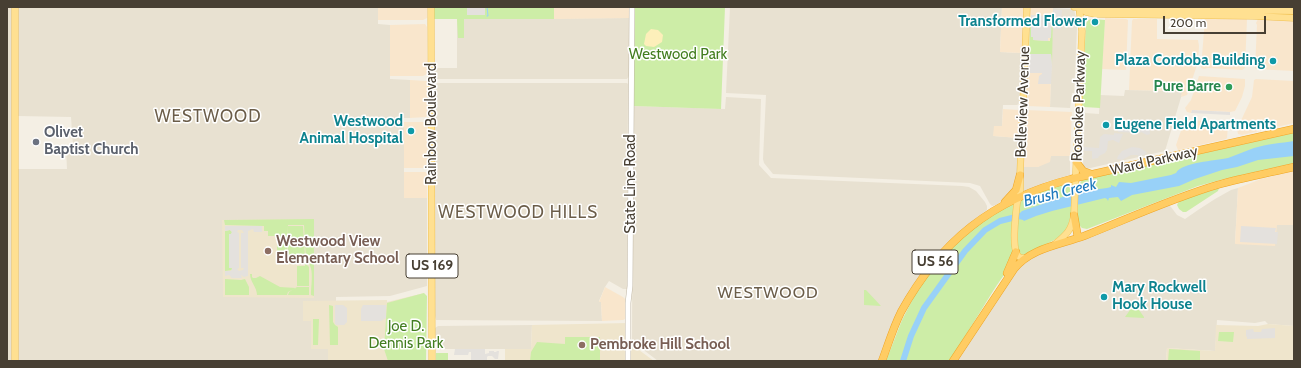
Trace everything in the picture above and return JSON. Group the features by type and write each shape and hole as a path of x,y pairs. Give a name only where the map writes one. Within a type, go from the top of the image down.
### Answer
{"highway":[{"name":"Ward Parkway","path":"882,361 900,313 942,252 979,220 1001,206 1043,187 1076,178 1294,129"},
{"path":"1077,164 1083,172 1094,174"},
{"path":"953,361 1014,269 1030,254 1078,238 1217,185 1294,167"},
{"name":"US 56","path":"1001,206 1016,190 1020,175"},
{"path":"1074,212 1078,238"},
{"path":"1076,226 1084,230 1095,231"},
{"path":"1004,283 1016,252"}],"main road":[{"path":"15,7 15,361"},
{"name":"Rainbow Boulevard","path":"431,7 432,361"},
{"name":"Belleview Avenue","path":"1016,252 1014,245 1018,225 1017,203 1020,197 1021,184 1020,175 1027,7"},
{"path":"1074,7 1131,10 1294,11"},
{"path":"1079,7 1086,12 1094,14 1294,18"},
{"name":"Roanoke Parkway","path":"1054,245 1066,236 1071,228 1074,212 1082,36 1079,7"},
{"path":"1082,36 1084,34 1085,19 1094,14"},
{"path":"1016,252 1020,258 1024,258"}],"street":[{"name":"State Line Road","path":"628,361 632,7"}],"shaded area":[{"path":"7,7 13,7 12,361 7,361"},
{"path":"18,7 378,7 378,24 390,25 390,79 410,80 410,118 404,118 404,197 427,198 427,286 390,296 336,297 336,301 303,301 311,321 311,349 328,349 328,361 18,361 18,169 67,169 66,148 73,145 71,117 18,116"},
{"path":"378,7 427,7 427,18 423,20 378,20"},
{"path":"467,7 485,7 485,15 467,15"},
{"path":"554,7 630,7 629,18 554,19"},
{"path":"730,7 1002,7 1000,52 1022,53 1020,103 1017,105 1003,105 1002,126 994,136 1019,138 1017,176 1013,190 1005,199 992,206 980,186 970,183 773,174 764,163 763,159 766,95 726,93"},
{"path":"1002,7 1024,8 1022,53 1000,52"},
{"path":"1031,7 1053,8 1050,107 1026,105"},
{"path":"1053,8 1074,9 1076,18 1077,29 1074,93 1072,93 1070,108 1050,107"},
{"path":"1053,10 1062,10 1061,29 1053,29"},
{"path":"1031,15 1052,16 1051,38 1048,38 1048,41 1033,40 1033,37 1031,37"},
{"path":"629,18 629,76 627,79 437,79 434,76 434,68 457,68 457,19"},
{"path":"1105,18 1128,20 1126,70 1102,69"},
{"path":"1133,19 1157,19 1157,39 1198,40 1198,62 1187,95 1181,97 1182,91 1129,90"},
{"path":"1205,19 1247,19 1245,68 1242,70 1201,68"},
{"path":"1258,19 1294,20 1294,71 1255,69 1256,23"},
{"path":"425,24 427,27 427,74 423,76 390,76 390,25"},
{"path":"1029,54 1051,54 1051,84 1038,84 1039,76 1042,73 1028,73"},
{"path":"1199,76 1245,79 1242,97 1235,111 1192,110 1191,113 1187,112 1185,108 1191,100"},
{"path":"410,80 427,81 426,117 410,118"},
{"path":"1254,80 1294,81 1294,123 1242,135 1238,134 1237,129 1252,97"},
{"name":"WESTWOOD HILLS","path":"438,83 628,84 627,289 623,289 609,281 599,301 601,302 602,321 436,320 434,85"},
{"path":"1125,90 1182,91 1165,151 1086,169 1083,166 1085,113 1099,114 1100,95 1124,96"},
{"path":"726,97 761,99 759,165 771,178 962,186 969,187 976,191 985,202 987,210 953,237 933,257 914,284 898,311 879,361 658,361 632,341 633,106 725,109"},
{"path":"1003,109 1019,110 1019,138 993,136 994,126 1002,126"},
{"path":"1026,110 1072,112 1070,156 1051,156 1050,162 1038,167 1023,167"},
{"path":"1192,110 1230,112 1230,115 1191,113"},
{"path":"1140,120 1150,120 1150,134 1147,135 1141,132 1118,132 1119,128 1139,128"},
{"path":"1186,120 1227,122 1227,138 1178,150 1176,145"},
{"path":"404,122 427,123 428,166 426,168 404,168"},
{"path":"1114,133 1123,134 1119,143 1113,140 1108,141 1107,150 1098,158 1092,159 1092,151 1084,151 1084,147 1099,148 1100,137 1104,134 1114,135"},
{"path":"1132,147 1140,148 1147,153 1140,157 1137,155 1131,155 1122,160 1117,159 1122,151"},
{"path":"1051,156 1070,156 1070,175 1046,182 1022,193 1023,167 1038,167"},
{"path":"1294,171 1294,225 1277,225 1275,246 1235,244 1238,188 1261,179"},
{"path":"404,172 427,173 427,198 404,198"},
{"path":"1238,188 1235,244 1277,224 1294,225 1294,326 1268,324 1265,321 1255,323 1217,320 1215,351 1167,348 1166,361 956,361 1018,268 1038,254 1168,205 1177,215 1185,219 1215,199 1231,190"},
{"name":"Westwood View Elementary School","path":"314,219 314,298 223,297 222,220"},
{"path":"225,226 262,226 262,232 254,232 253,229 248,231 248,276 244,277 241,275 242,278 232,278 229,275 225,276 225,271 231,271 232,268 229,268 229,234 232,232 230,230 225,231","holes":["238,230 242,230 244,233 241,233 241,268 244,268 243,270 239,271 237,269 239,268 239,233 237,232"]},
{"path":"1241,226 1276,228 1275,232 1278,232 1277,244 1240,242"},
{"path":"605,287 625,299 625,319 602,321 601,302 599,302"},
{"path":"424,293 426,361 328,361 328,349 311,349 311,321 303,321 303,301 387,300 387,302"},
{"path":"335,305 343,305 347,308 347,322 344,325 335,324"},
{"path":"363,305 386,305 386,318 381,321 361,321 361,309"},
{"name":"Pembroke Hill School","path":"628,323 628,342 654,361 505,361 505,349 531,349 532,325"},
{"path":"1268,324 1294,326 1294,361 1166,361 1167,348 1215,351 1216,325 1258,326"},
{"path":"532,325 531,349 435,349 435,328 438,326"},
{"path":"1275,328 1275,338 1247,339 1246,336 1246,330 1253,329 1254,332 1261,332 1262,329"},
{"path":"455,349 485,349 485,354 489,353 489,351 499,351 498,359 488,356 487,361 471,361 471,352 469,352 468,355 454,355"}],"green space":[{"path":"434,7 554,7 554,19 464,19 464,38 458,38 457,19 434,19"},
{"name":"Westwood Park","path":"634,7 725,7 721,109 633,106"},
{"path":"1052,16 1052,66 1051,54 1029,54 1030,26 1031,37 1033,37 1033,40 1050,41"},
{"path":"1088,20 1105,20 1100,108 1084,107 1082,105 1086,23"},
{"path":"1294,133 1294,163 1198,186 1087,229 1082,228 1079,225 1077,209 1079,189 1082,180"},
{"path":"1070,183 1072,186 1071,208 1067,228 1056,239 1020,257 1014,263 997,285 949,361 886,361 902,320 916,293 930,272 955,245 975,227 1013,203 1051,187"},
{"path":"1219,188 1218,191 1186,212 1179,209 1177,205 1179,201"},
{"path":"314,219 314,296 311,295 312,271 306,260 304,225 288,225 287,255 282,259 277,259 277,236 268,236 268,231 264,231 264,226 225,225 224,220"},
{"path":"288,226 303,226 305,256 288,256"},
{"path":"230,230 232,232 230,234 230,268 232,268 232,270 225,271 225,231"},
{"path":"305,263 309,267 309,286 297,286 297,266 305,266"},
{"path":"250,274 252,274 253,278 260,276 280,287 296,288 288,292 287,295 257,295"},
{"path":"225,279 245,279 249,287 249,295 225,295"},
{"path":"297,287 309,287 309,295 288,295 289,292"},
{"path":"864,290 866,290 881,306 864,305"},
{"name":"Joe D. Dennis Park","path":"424,293 427,296 426,361 388,361 384,349 387,303"},
{"path":"1136,303 1144,318 1125,317"},
{"path":"329,305 333,306 333,322 338,327 338,345 330,345"},
{"path":"313,319 319,319 318,345 313,345"},
{"path":"1219,332 1234,332 1233,342 1218,341"},
{"path":"565,337 600,337 600,361 530,361 531,352 537,342 565,344"},
{"path":"1169,349 1200,351 1200,361 1168,361"},
{"path":"436,353 448,353 448,361 436,361"}],"sand":[{"path":"651,29 658,30 663,35 662,42 654,47 646,46 644,44 646,34"}],"water":[{"path":"1294,141 1294,156 1258,160 1222,170 1179,186 1132,195 1121,201 1118,197 1109,198 1108,201 1105,198 1052,211 1024,221 1015,218 1022,211 1077,192 1107,188 1111,187 1111,185 1116,187 1119,182 1131,183 1171,175 1185,166 1199,162 1228,158 1254,148"}],"waterway":[{"path":"487,7 487,16"},
{"name":"Brush Creek","path":"903,361 911,336 924,308 965,251 985,230 1000,221 1020,216"}],"place":[{"name":"Transformed Flower","path":"1095,22"},
{"name":"Plaza Cordoba Building","path":"1273,61"},
{"name":"Pure Barre","path":"1229,87"},
{"name":"Eugene Field Apartments","path":"1106,125"},
{"name":"Westwood Animal Hospital","path":"411,131"},
{"name":"Olivet Baptist Church","path":"36,142"},
{"name":"Westwood View Elementary School","path":"268,251"},
{"name":"Mary Rockwell Hook House","path":"1104,297"},
{"name":"Pembroke Hill School","path":"582,345"}],"district":[{"name":"WESTWOOD","path":"208,117"},
{"name":"WESTWOOD HILLS","path":"518,213"},
{"name":"WESTWOOD","path":"768,293"}]}
